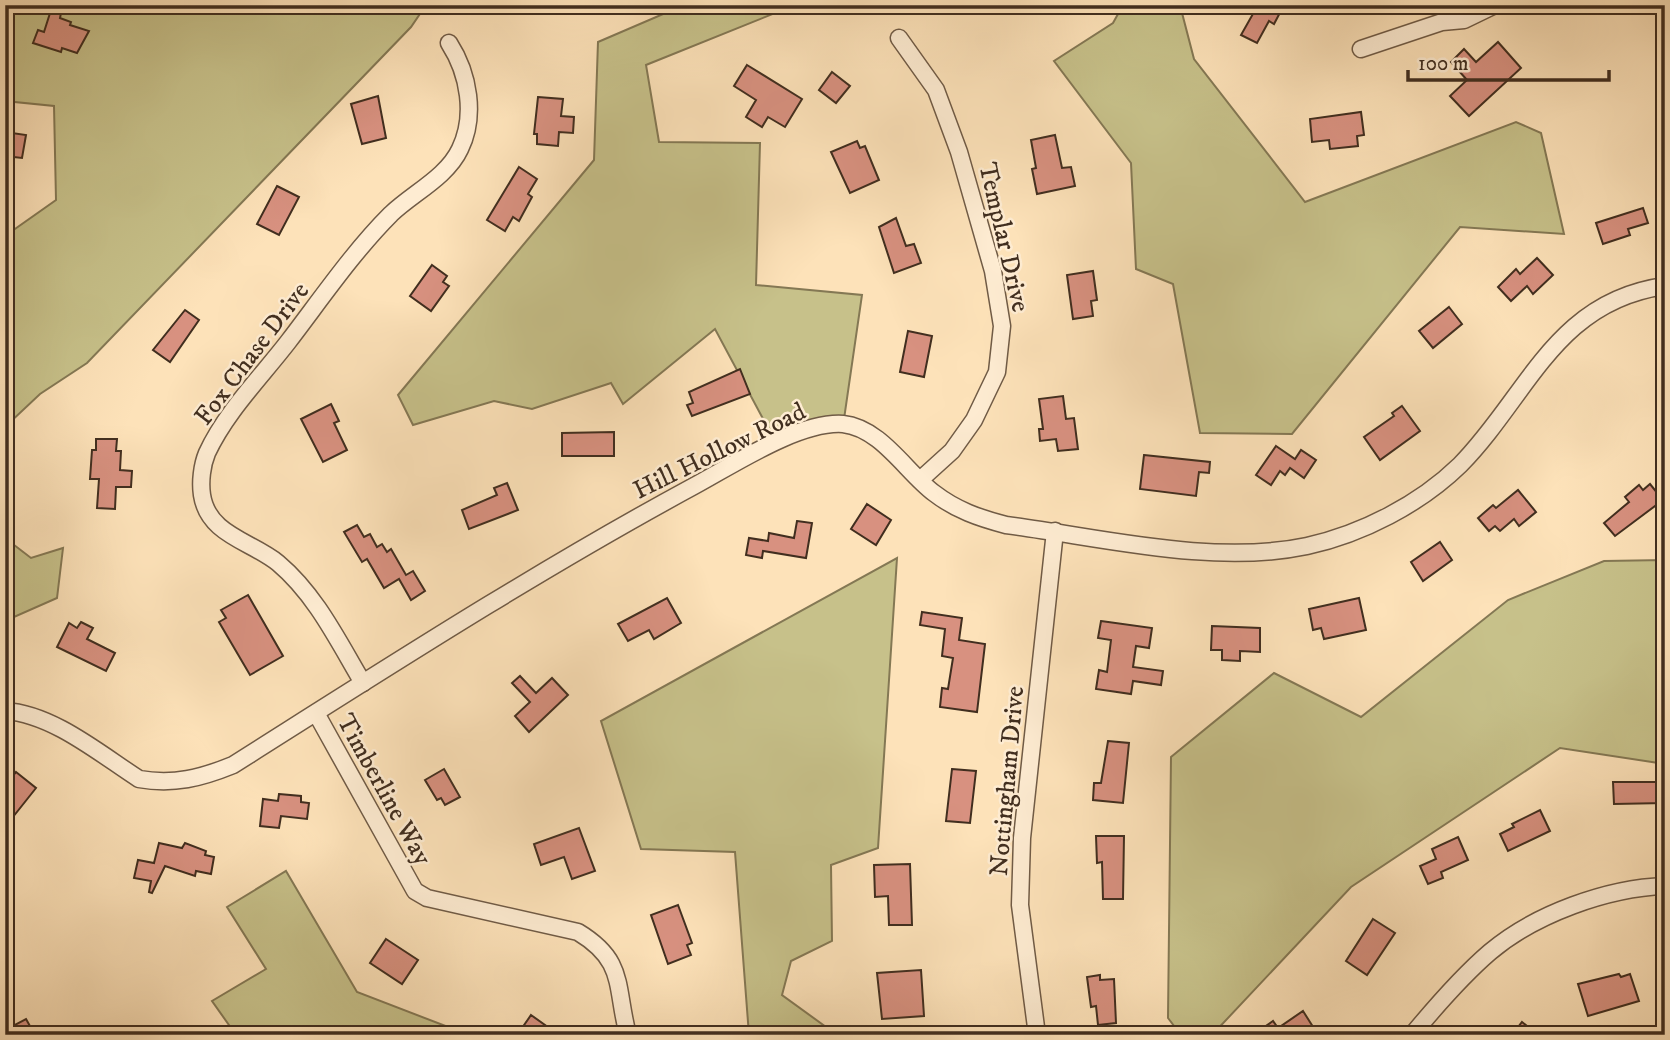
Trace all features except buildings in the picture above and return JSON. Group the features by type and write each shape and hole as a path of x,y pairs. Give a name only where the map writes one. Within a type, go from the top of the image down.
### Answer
{"street":[{"path":"1361,48 1442,22 1464,20 1496,5"},
{"name":"Templar Drive","path":"898,38 936,90 960,152 993,271 1002,326 997,372 974,420 952,451 920,480"},
{"name":"Fox Chase Drive","path":"363,683 307,591 275,561 235,539 216,523 205,508 202,473 206,455 224,424 336,281 390,215 448,168 459,151 467,130 467,84 449,43"},
{"name":"Hill Hollow Road","path":"5,711 16,712 49,724 139,779 157,782 186,781 233,765 577,550 743,460 821,425 844,425 873,436 920,480 958,509 980,519 1217,552 1308,546 1392,514 1423,495 1459,465 1506,412 1544,355 1561,337 1612,301 1646,289 1665,286"},
{"name":"Nottingham Drive","path":"1037,1035 1020,905 1022,838 1055,531"},
{"name":"Timberline Way","path":"316,713 415,891 427,898 578,932 600,945 615,967 628,1035"},
{"path":"1412,1035 1486,956 1517,933 1571,907 1613,892 1665,886"}],"shaded area":[{"path":"426,5 411,27 87,363 40,394 5,427 5,236 56,200 54,106 5,101 5,6"},
{"path":"684,5 795,5 646,65 659,142 760,143 756,285 862,295 843,426 776,443 715,329 623,404 611,383 532,409 494,401 413,425 398,395 594,160 598,42"},
{"path":"1123,5 1183,5 1181,9 1194,59 1305,202 1516,122 1541,133 1564,234 1460,227 1292,434 1200,433 1173,284 1136,269 1131,163 1054,61 1113,23"},
{"path":"5,538 31,558 63,548 57,598 5,621"},
{"path":"897,558 878,848 831,865 832,941 791,961 782,995 837,1035 749,1035 735,852 641,849 601,721"},
{"path":"1665,560 1665,764 1560,748 1351,887 1212,1035 1181,1035 1168,1018 1171,757 1274,673 1361,717 1508,600 1604,561"},
{"path":"286,871 357,992 469,1035 236,1035 212,1001 266,969 227,907"}]}
